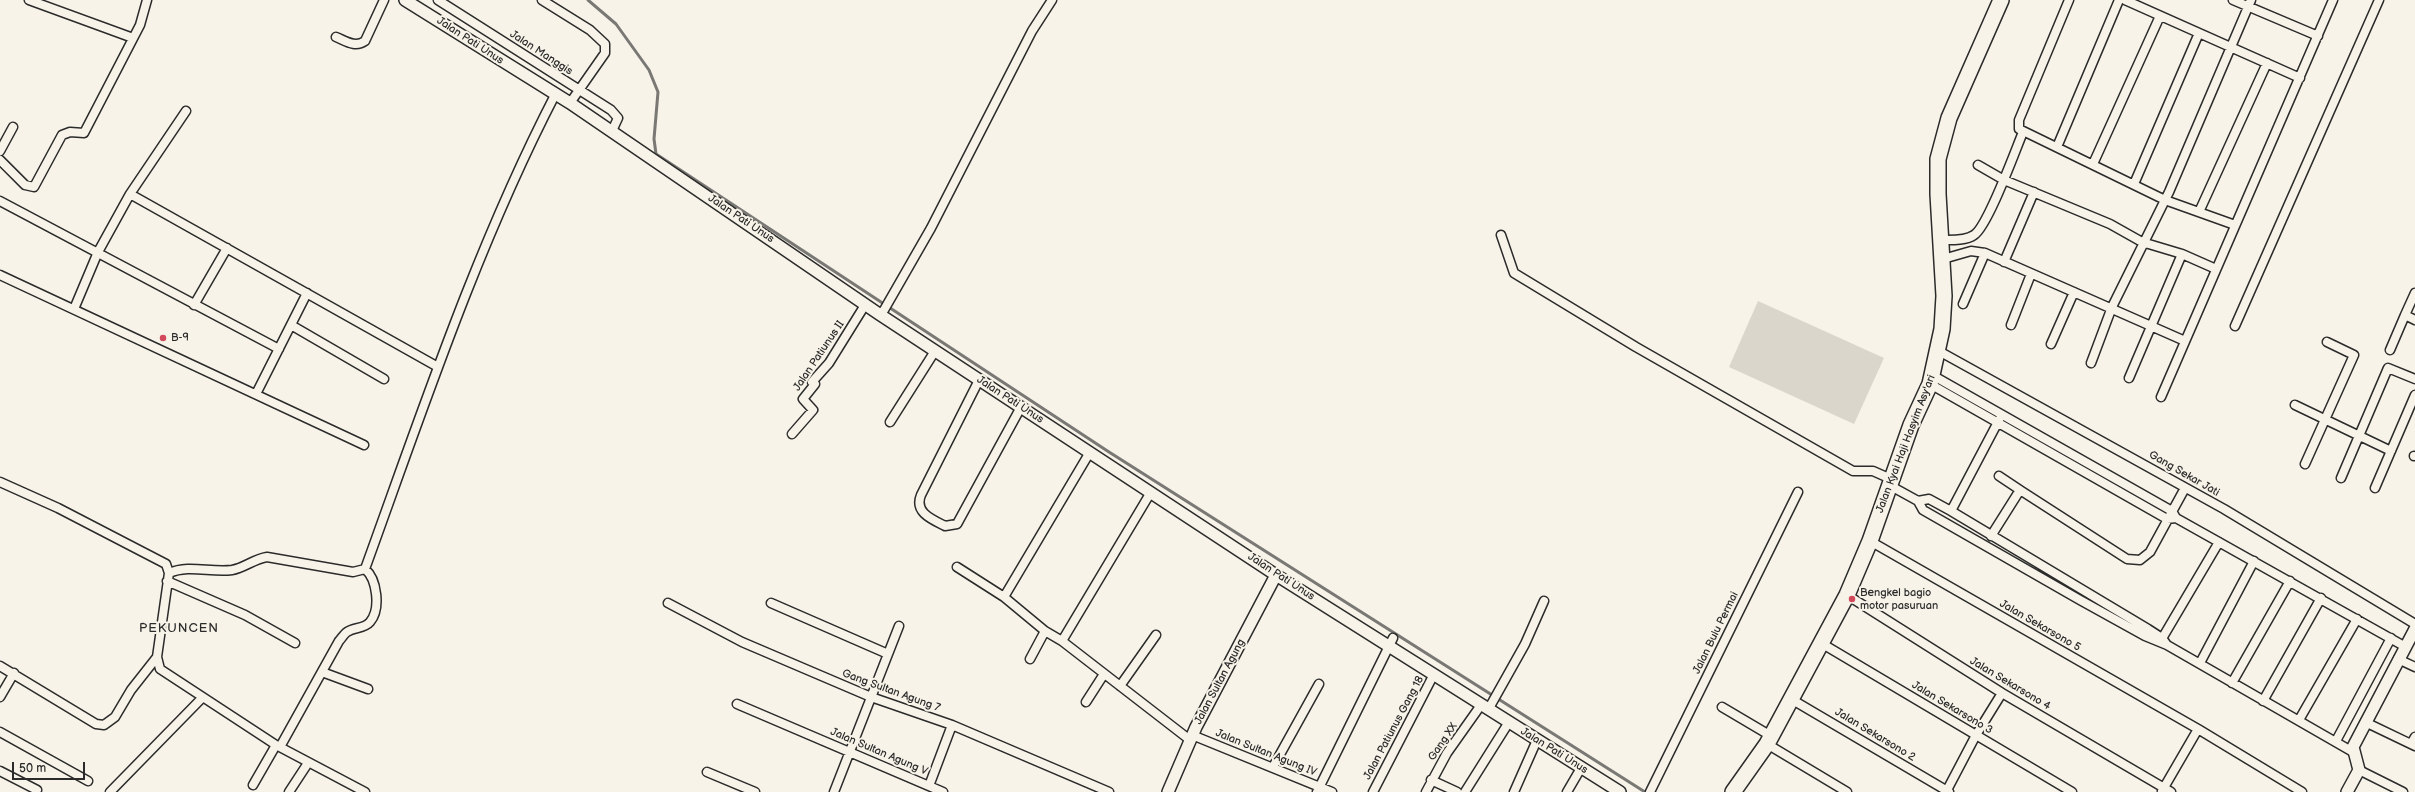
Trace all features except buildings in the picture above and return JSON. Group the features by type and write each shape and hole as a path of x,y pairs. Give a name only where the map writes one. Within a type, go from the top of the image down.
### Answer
{"highway":[{"name":"Jalan Kyai Haji Hasyim Asy'ari","path":"1733,792 1769,740 1847,595 1870,541 1911,425 1931,379 1938,350 1944,296 1943,259 1940,240 1938,159 1949,118 2001,0"}],"main road":[{"name":"Jalan Pati Unus","path":"405,0 555,95 574,97 865,305 884,309 934,351 1276,575 1390,642 1434,674 1488,705 1509,722 1620,792"},
{"name":"Jalan Sultan Agung","path":"1170,786 1191,738 1276,575"},
{"path":"2347,792 2359,770 2353,752 2353,747 2404,646 2415,628"}],"street":[{"path":"29,0 134,38"},
{"path":"0,160 25,185 34,187 62,135 70,132 84,134 134,38 140,25 147,0"},
{"path":"336,37 351,44 361,44 365,41 384,0"},
{"name":"Jalan Manggis","path":"438,0 574,97 611,110 614,126"},
{"path":"542,0 590,30 605,44 605,53 574,97"},
{"path":"884,309 930,228 1032,31 1052,0"},
{"path":"2068,0 2019,120 2019,129 2165,200 2235,226"},
{"path":"2057,147 2119,0"},
{"path":"2125,0 2300,78"},
{"path":"2234,0 2249,3 2318,36"},
{"path":"2161,397 2333,0"},
{"path":"2235,326 2379,0"},
{"path":"2091,363 2112,307 2142,242 2165,200 2249,3"},
{"path":"2093,164 2160,16"},
{"path":"2134,184 2199,33"},
{"path":"2199,212 2267,63"},
{"path":"365,569 438,367 526,150 555,95"},
{"path":"74,309 98,252 130,194 186,112"},
{"path":"0,151 13,127"},
{"path":"1940,240 1969,238 1979,231 2004,180 2023,132"},
{"path":"1978,165 2004,180 2110,224 2142,242 2182,254 2216,269"},
{"path":"2004,262 2034,192"},
{"path":"130,194 438,367"},
{"path":"0,201 279,349"},
{"path":"1501,235 1514,273 1636,347 1854,471 1873,471 1918,501 1923,510 2113,619 2163,642 2353,752"},
{"path":"1969,238 1971,251"},
{"path":"194,305 227,248"},
{"path":"1943,259 1971,251 1985,253 2031,274 2112,307 2185,341"},
{"path":"1963,304 1985,253"},
{"path":"2129,378 2182,254"},
{"path":"2011,324 2031,274"},
{"path":"0,275 364,445"},
{"path":"2051,344 2074,292"},
{"path":"2390,350 2415,293"},
{"path":"256,394 307,294"},
{"name":"Jalan Patiunus II","path":"792,434 813,410 803,399 815,384 812,382 829,363 865,305"},
{"path":"2405,315 2415,320"},
{"path":"291,325 384,379"},
{"path":"2305,464 2354,355 2326,342"},
{"name":"Gang Sekar Jati","path":"1938,350 2185,488 2415,624"},
{"path":"890,422 934,351"},
{"path":"2341,478 2388,368 2415,379"},
{"path":"1931,379 2002,414 2052,442 2150,498 2219,542 2404,646"},
{"path":"1931,379 1996,424 2167,519"},
{"path":"979,380 921,495 919,503 923,513 945,526 957,524 1021,407"},
{"path":"2375,488 2415,395"},
{"path":"2295,405 2359,437 2391,451"},
{"path":"1951,511 2002,414"},
{"path":"2048,452 2052,442"},
{"path":"1004,597 1090,452"},
{"path":"1999,476 2126,558 2134,560 2140,560 2150,552 2167,519 2174,514 2185,488"},
{"path":"0,482 58,508 166,564 168,577 157,657 157,663 163,672 278,746 365,792"},
{"path":"2117,492 2122,483"},
{"path":"1991,536 2020,490"},
{"path":"1062,641 1151,492"},
{"name":"Jalan Bulu Permai","path":"1650,792 1798,492"},
{"path":"2146,508 2150,498"},
{"path":"1918,501 1929,499 1951,511 2007,546 2117,610 2163,642"},
{"name":"Jalan Sekarsono 5","path":"1870,541 2198,729 2302,792"},
{"path":"2163,642 2219,542"},
{"path":"2002,555 2007,546"},
{"path":"168,577 190,568 232,570 254,560 267,557 353,572 365,569"},
{"path":"2200,663 2254,561"},
{"name":"Jalan Sultan Agung IV","path":"957,567 1004,597 1045,631 1062,641 1191,738 1273,767 1318,790 1332,792"},
{"path":"253,785 347,631 365,626 371,621 376,602 374,581 365,569"},
{"path":"168,577 245,615 295,643"},
{"path":"2232,683 2290,581"},
{"path":"2080,600 2085,591"},
{"name":"Jalan Sekarsono 4","path":"1847,595 2002,693 2166,791"},
{"path":"2263,701 2321,598"},
{"name":"Gang XX","path":"1426,792 1431,780 1499,692 1525,644 1544,601"},
{"name":"Gang Sultan Agung 7","path":"668,603 742,642 871,697 952,725 1109,792"},
{"path":"771,603 888,654"},
{"path":"2113,619 2117,610"},
{"path":"2299,720 2357,619"},
{"path":"834,792 851,752 899,626"},
{"path":"1030,659 1045,631"},
{"path":"1120,686 1156,635"},
{"path":"2336,741 2391,638"},
{"path":"1318,790 1390,642"},
{"name":"Jalan Sekarsono 3","path":"1821,643 2072,792"},
{"path":"0,666 14,673 96,724 104,725 114,717 131,690 157,657"},
{"path":"2398,659 2415,667"},
{"path":"322,672 368,689"},
{"path":"0,697 14,673"},
{"path":"1086,702 1104,674"},
{"name":"Jalan Patiunus Gang 18","path":"1373,792 1434,674"},
{"path":"1273,767 1319,684"},
{"path":"1947,792 1976,735 2002,693"},
{"path":"110,792 183,714 202,698"},
{"name":"Jalan Sekarsono 2","path":"1791,699 1947,792"},
{"name":"Jalan Sultan Agung V","path":"737,704 943,792"},
{"path":"1722,707 1847,792"},
{"path":"1465,792 1509,722"},
{"path":"2365,722 2414,743"},
{"path":"929,786 952,725"},
{"path":"2166,791 2198,729"},
{"path":"0,732 88,781"},
{"path":"1514,792 1537,740"},
{"path":"289,792 308,763"},
{"path":"1566,792 1581,768"},
{"path":"2359,770 2403,792"},
{"path":"0,771 37,790"},
{"path":"707,772 754,792"},
{"path":"1431,780 1457,792"}],"shaded area":[{"path":"1758,301 1884,358 1854,424 1729,367"}],"waterway":[{"path":"588,0 616,24 649,70 658,92 654,139 656,154 1109,452 1645,792"}],"place":[{"name":"B-9","path":"163,338"},
{"name":"Bengkel bagio motor pasuruan","path":"1852,599"}],"district":[{"name":"PEKUNCEN","path":"179,629"}]}
